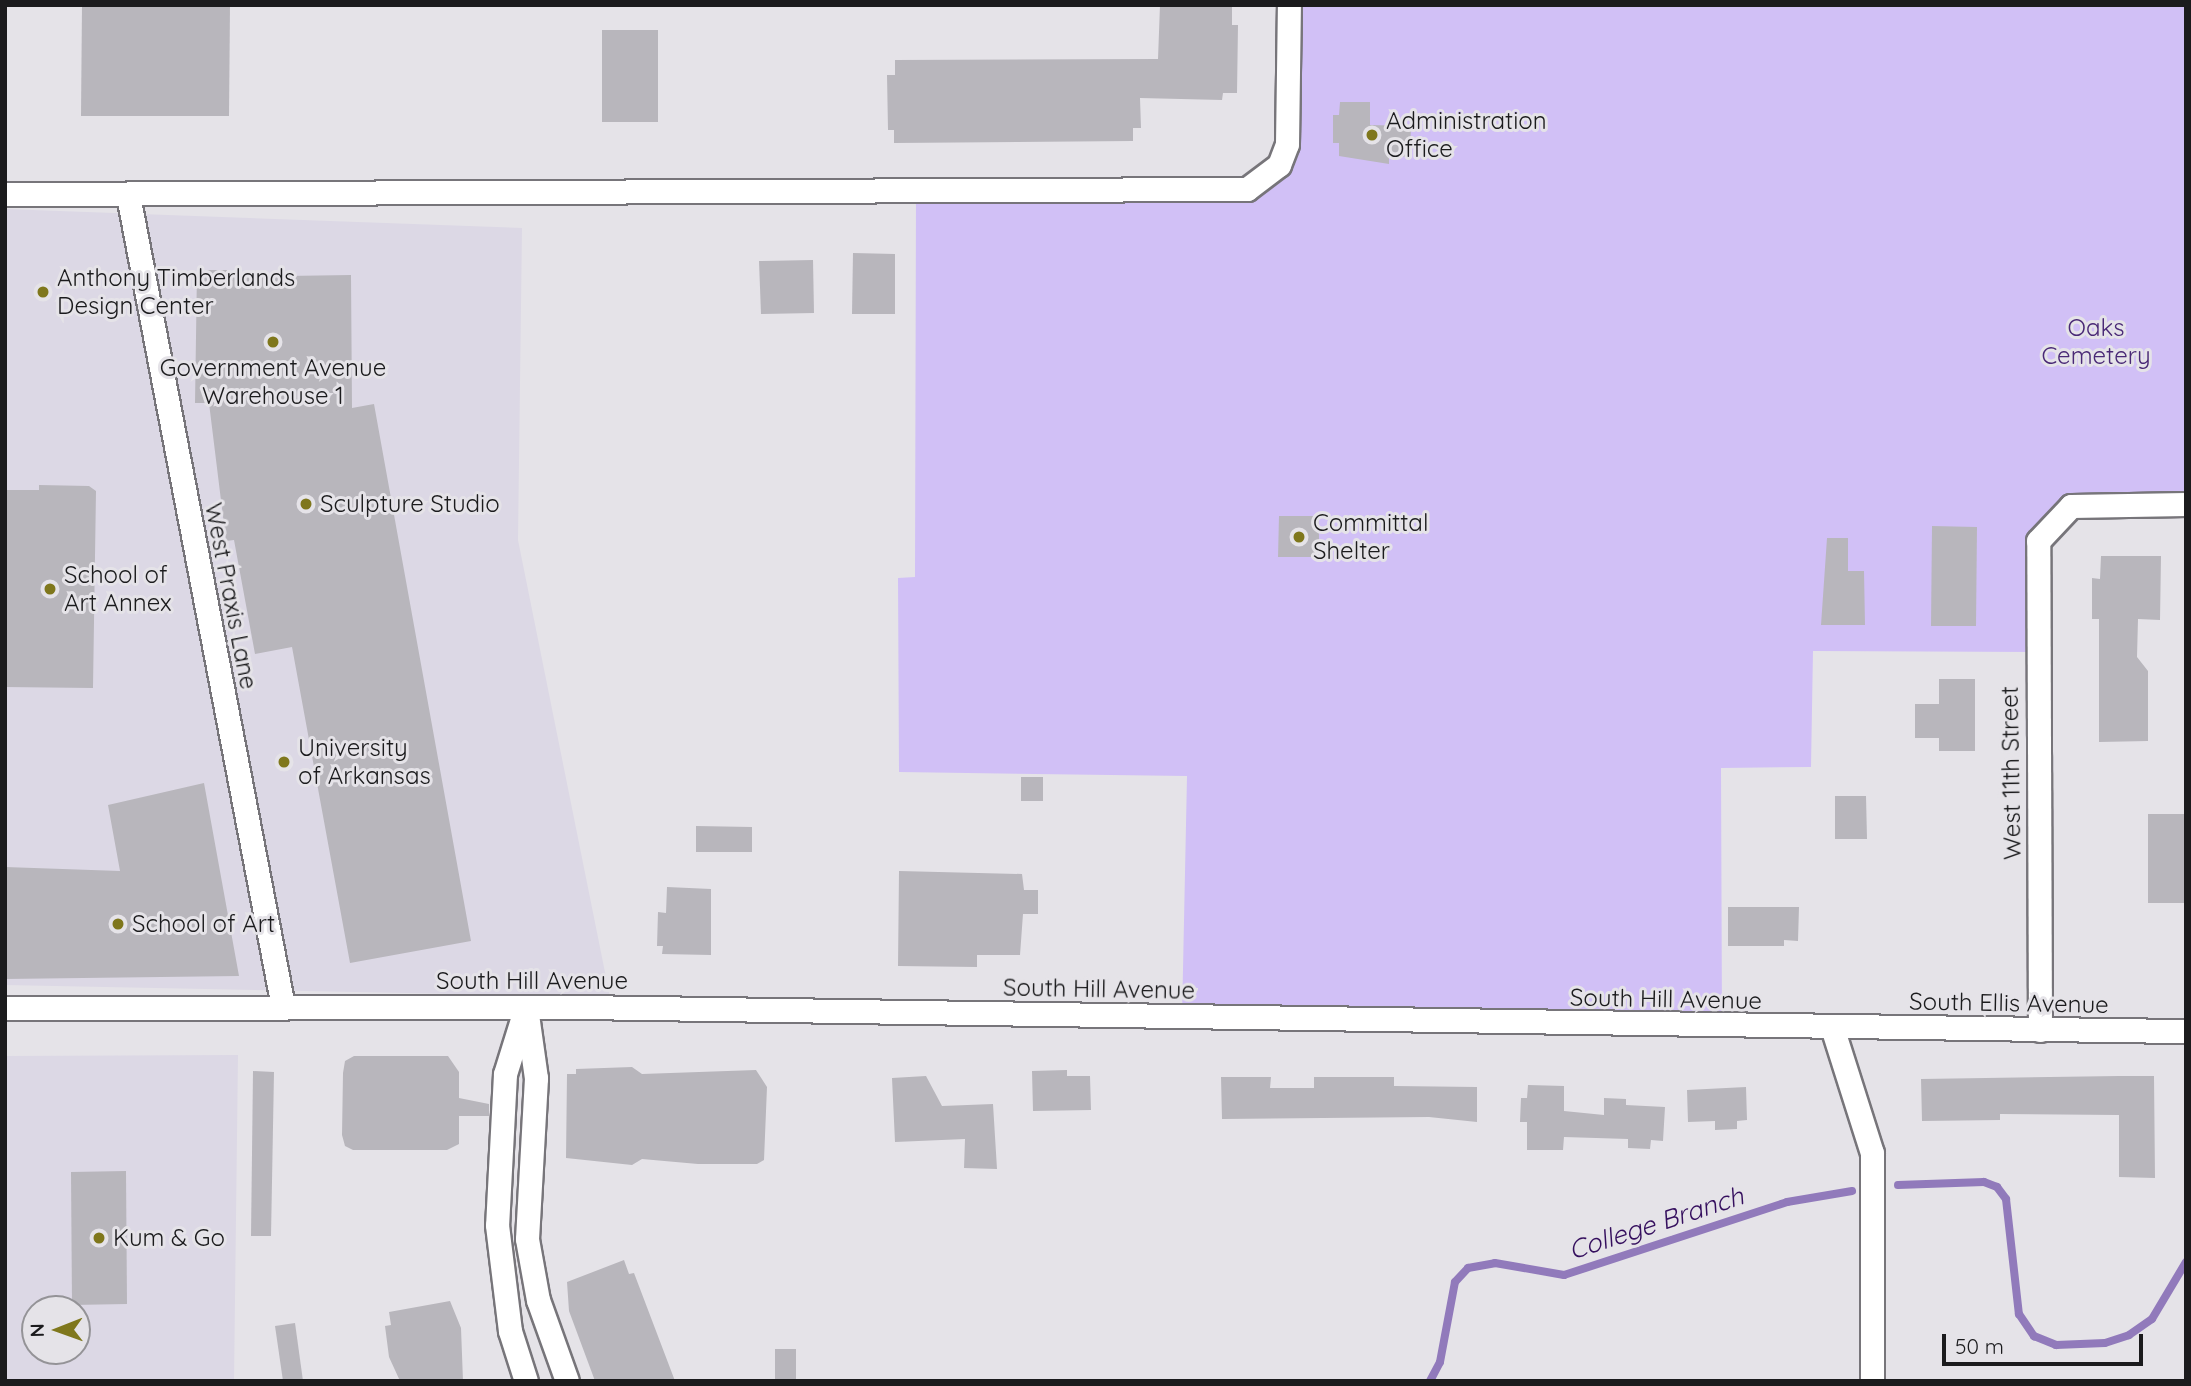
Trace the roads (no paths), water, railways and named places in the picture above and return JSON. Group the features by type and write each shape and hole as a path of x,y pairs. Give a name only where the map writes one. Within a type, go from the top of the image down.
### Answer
{"street":[{"path":"5,194 1225,192 1264,181 1287,144 1289,5"},
{"name":"West Praxis Lane","path":"128,195 283,1007"},
{"name":"West 11th Street","path":"2040,1030 2034,566 2038,541 2053,520 2071,506 2092,503 2186,504"},
{"path":"526,1007 505,1074 496,1225 510,1331 526,1381"},
{"path":"526,1007 536,1078 527,1238 538,1300 567,1381"},
{"name":"South Hill Avenue","path":"5,1008 526,1007 1832,1027"},
{"path":"1832,1027 1872,1153 1872,1381"},
{"name":"South Ellis Avenue","path":"1832,1027 2186,1031"}],"waterway":[{"name":"College Branch","path":"1898,1185 1984,1182 1997,1187 2006,1199 2019,1314 2034,1336 2056,1345 2105,1343 2129,1335 2152,1319 2186,1262"},
{"name":"College Branch","path":"1430,1381 1440,1362 1455,1282 1468,1268 1495,1263 1564,1275 1787,1202 1852,1191"}],"place":[{"name":"Administration Office","path":"1372,135"},
{"name":"Anthony Timberlands Design Center","path":"43,292"},
{"name":"Government Avenue Warehouse 1","path":"273,342"},
{"name":"Sculpture Studio","path":"306,504"},
{"name":"Committal Shelter","path":"1299,537"},
{"name":"School of Art Annex","path":"50,589"},
{"name":"University of Arkansas","path":"284,762"},
{"name":"School of Art","path":"118,924"},
{"name":"Kum & Go","path":"99,1238"}],"park label":[{"name":"Oaks Cemetery","path":"2096,342"}]}
